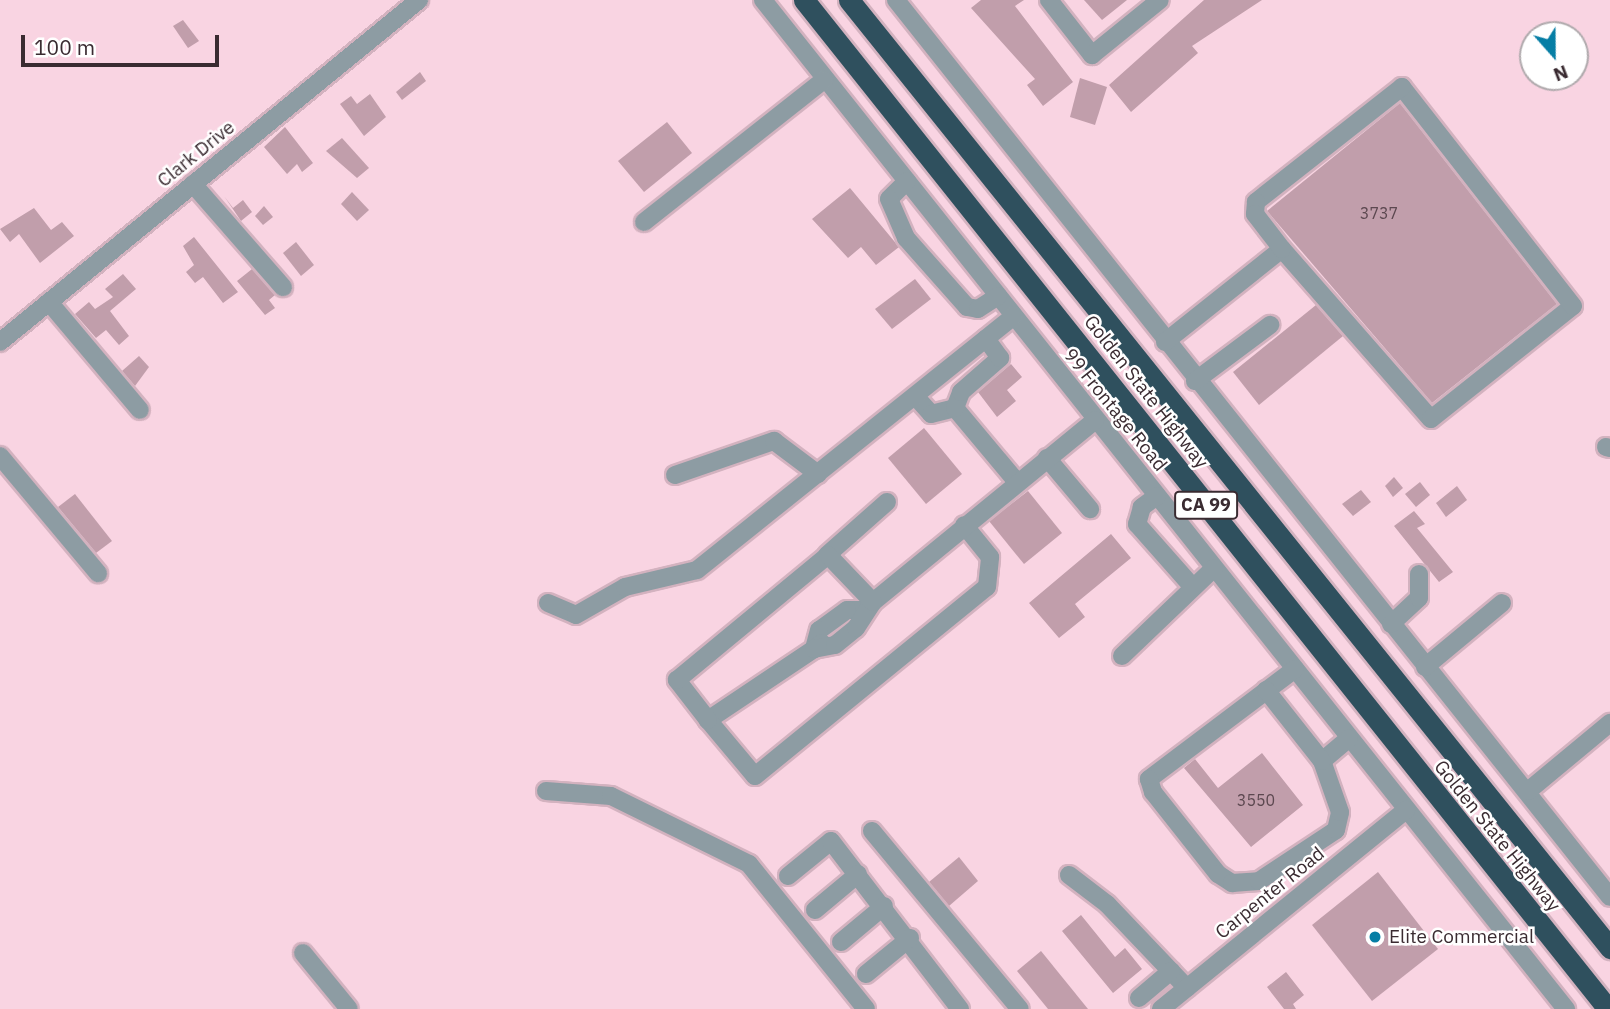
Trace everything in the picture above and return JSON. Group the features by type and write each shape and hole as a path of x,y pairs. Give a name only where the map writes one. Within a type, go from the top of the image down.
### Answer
{"highway":[{"name":"Golden State Highway","path":"804,0 1608,1009"},
{"name":"Golden State Highway","path":"849,0 1610,948"}],"street":[{"name":"Clark Drive","path":"0,342 419,0"},
{"name":"99 Frontage Road","path":"763,0 1566,1009"},
{"path":"896,0 1195,381 1528,791 1610,897"},
{"path":"1049,0 1092,55 1160,0"},
{"path":"644,222 824,80"},
{"path":"1402,87 1573,306 1438,415 1424,418 1282,249 1255,214 1256,202 1402,87"},
{"path":"907,181 889,199 906,238 967,307 978,310 998,296"},
{"path":"192,184 283,287"},
{"path":"1165,342 1282,249"},
{"path":"49,302 140,410"},
{"path":"548,603 576,615 625,587 697,570 1014,316"},
{"path":"1195,381 1270,325"},
{"path":"955,408 961,392 1000,358 986,338"},
{"path":"915,396 931,415 955,408"},
{"path":"955,408 1016,481"},
{"path":"814,649 819,630 862,607 1095,420"},
{"path":"675,475 774,441 818,474"},
{"path":"0,456 98,573"},
{"path":"1047,458 1090,509"},
{"path":"1157,496 1142,507 1137,524 1191,585"},
{"path":"887,502 677,680 755,776 987,587 990,557 964,525"},
{"path":"708,720 814,649 835,645 856,628 862,607 827,555"},
{"path":"1122,656 1191,585 1214,568"},
{"path":"1391,624 1419,598 1419,574"},
{"path":"1425,667 1502,603"},
{"path":"1266,690 1322,761 1340,812 1336,830 1259,881 1232,883 1218,874 1153,792 1149,779 1266,690 1294,669"},
{"path":"1528,791 1610,723"},
{"path":"1322,761 1349,738"},
{"path":"546,791 611,796 749,864 866,1009"},
{"name":"Carpenter Road","path":"1161,1009 1406,810"},
{"path":"872,831 1020,1009"},
{"path":"788,876 831,841 910,939 960,1009"},
{"path":"814,910 858,874"},
{"path":"1069,875 1186,988"},
{"path":"841,942 884,906"},
{"path":"866,974 910,939"},
{"path":"303,953 349,1009"},
{"path":"1139,998 1171,971"}],"building":[{"path":"981,0 1024,0 1015,6 1073,82 1043,106 1027,85 1035,79 971,8"},
{"path":"1084,0 1127,0 1102,20"},
{"path":"1204,0 1262,0 1192,46 1198,53 1131,112 1109,85"},
{"path":"183,20 199,41 188,48 173,26"},
{"path":"420,72 426,81 402,100 396,92"},
{"path":"1080,78 1107,87 1095,125 1070,117"},
{"path":"370,94 386,117 364,136 340,104 351,96 357,104"},
{"path":"1400,103 1557,304 1432,403 1267,211"},
{"path":"667,122 692,153 644,192 618,161"},
{"path":"285,127 313,163 302,172 297,164 287,174 264,147"},
{"path":"342,138 369,168 357,178 326,151"},
{"path":"850,188 899,247 876,265 861,247 848,258 812,219"},
{"path":"352,192 369,210 357,221 341,204"},
{"path":"224,196 233,208 243,200 252,212 241,221"},
{"path":"264,206 273,217 263,225 255,216"},
{"path":"34,208 51,230 62,222 74,236 40,263 19,234 10,242 0,229"},
{"path":"194,237 238,292 223,303 203,277 195,283 186,272 194,265 183,246"},
{"path":"296,242 314,265 301,276 283,253"},
{"path":"252,269 275,295 269,300 275,308 265,315 237,281"},
{"path":"123,274 136,289 110,311 129,336 119,345 106,330 96,338 75,314 89,302 95,309 113,297 105,289"},
{"path":"915,279 931,299 892,329 875,309"},
{"path":"1316,305 1343,336 1259,405 1233,372"},
{"path":"139,356 149,367 135,386 122,371"},
{"path":"1011,364 1022,377 1007,390 1016,401 997,417 978,392"},
{"path":"924,428 962,474 926,504 888,458"},
{"path":"1394,477 1403,488 1393,497 1385,486"},
{"path":"1420,482 1430,495 1416,507 1405,494"},
{"path":"1457,486 1467,500 1446,517 1436,503"},
{"path":"1361,490 1371,502 1353,516 1342,504"},
{"path":"1028,491 1062,533 1024,564 989,521"},
{"path":"75,494 112,541 96,553 58,507"},
{"path":"1414,511 1425,524 1417,528 1453,572 1439,582 1394,526"},
{"path":"1111,534 1131,558 1075,604 1085,617 1059,638 1029,603"},
{"path":"1262,753 1303,805 1251,847 1184,768 1195,759 1218,788"},
{"path":"959,857 978,881 949,906 929,882"},
{"name":"Elite Commercial","path":"1378,872 1438,949 1372,1001 1312,925"},
{"path":"1081,915 1115,957 1125,948 1142,969 1113,993 1062,931"},
{"path":"1041,951 1088,1009 1048,1009 1017,971"},
{"path":"1286,972 1304,995 1293,1004 1296,1009 1284,1009 1267,987"}],"place":[{"name":"Elite Commercial","path":"1375,937"}]}
